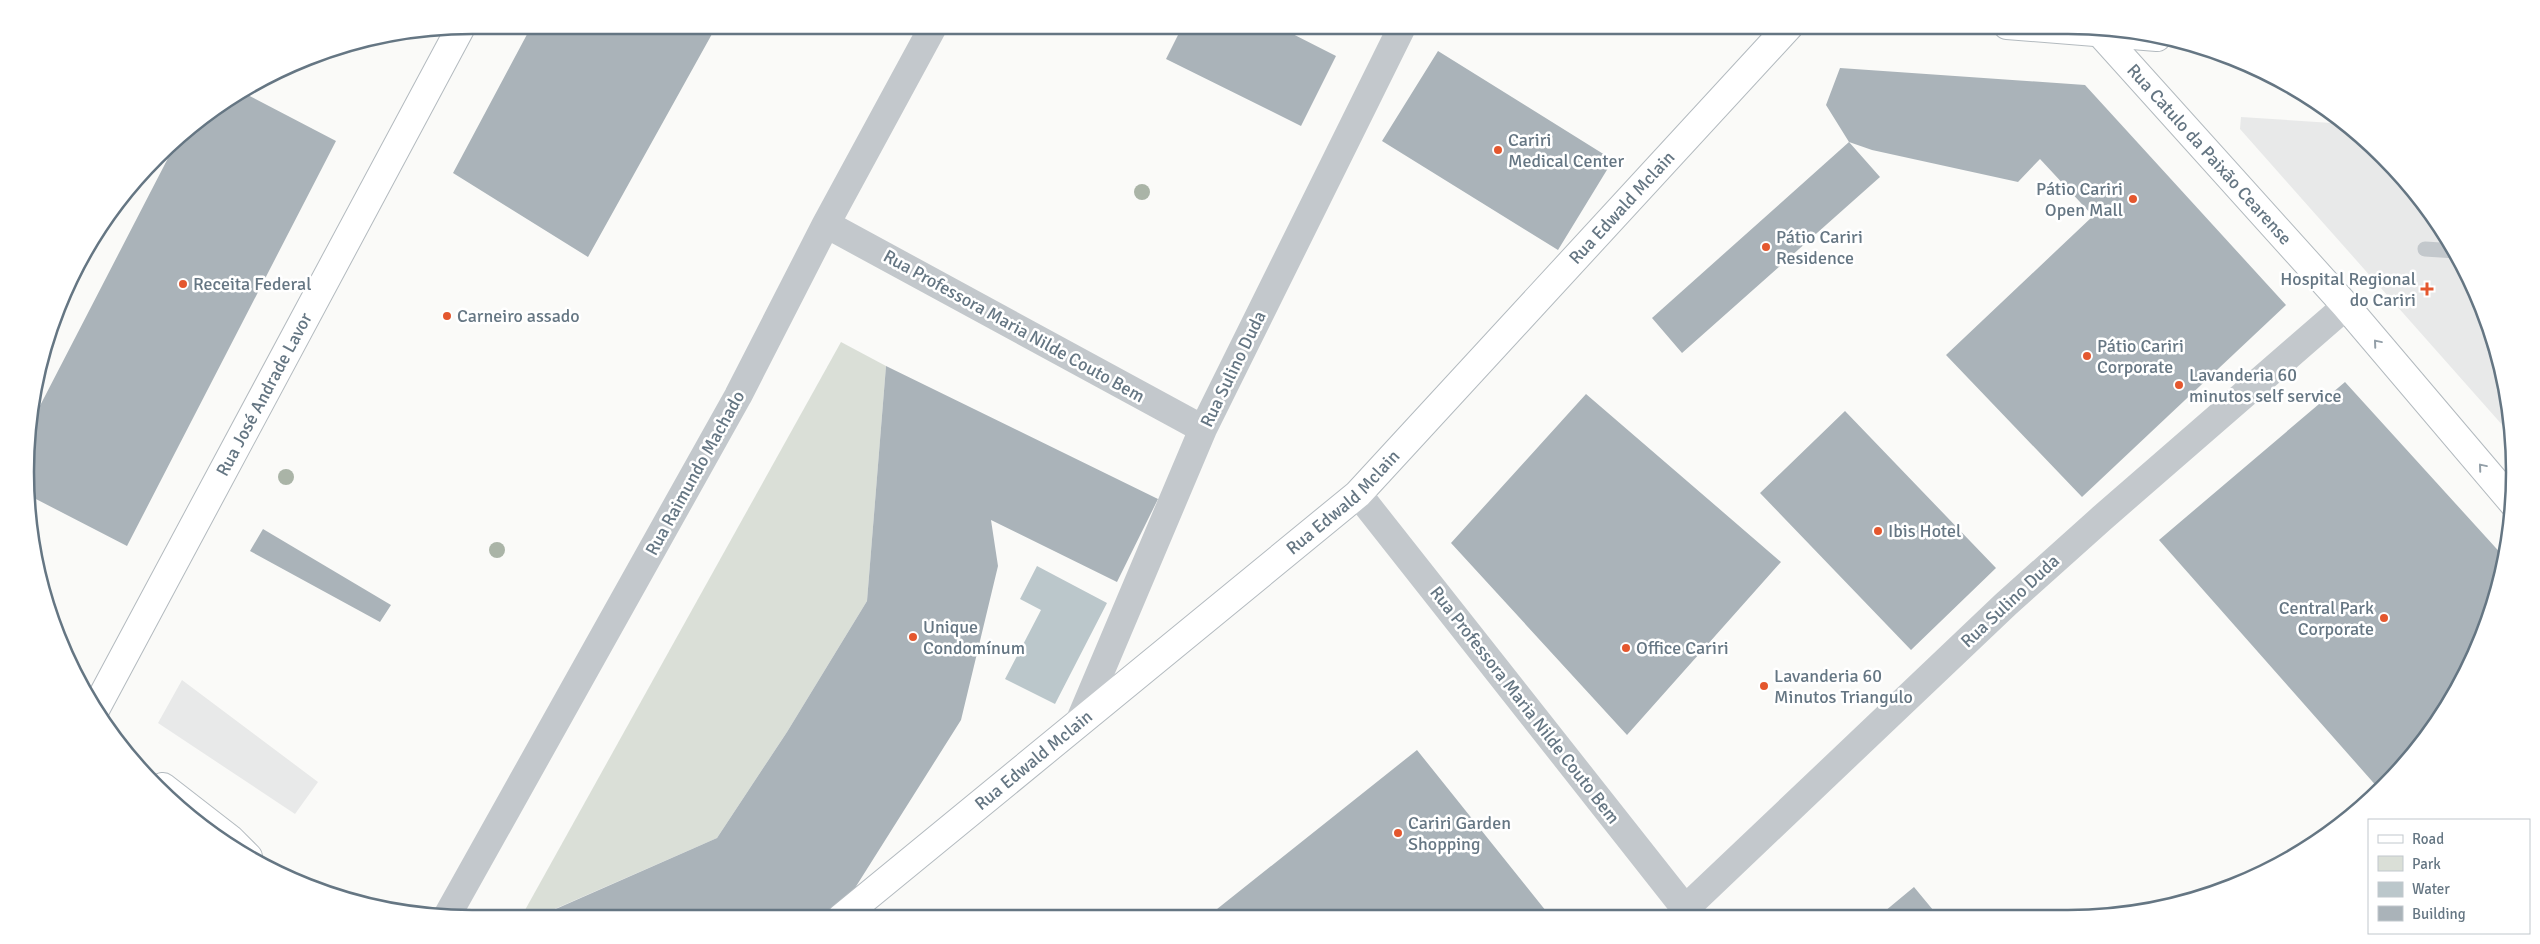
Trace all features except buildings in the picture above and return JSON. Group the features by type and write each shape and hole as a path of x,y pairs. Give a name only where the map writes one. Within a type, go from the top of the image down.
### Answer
{"street":[{"name":"Rua Raimundo Machado","path":"451,909 738,396 826,224 929,34"},
{"name":"Rua Sulino Duda","path":"1080,720 1203,429 1399,34"},
{"name":"Rua Edwald Mclain","path":"851,910 1080,720 1358,494 1782,34"},
{"name":"Rua José Andrade Lavor","path":"99,702 457,35"},
{"name":"Rua Catulo da Paixão Cearense","path":"2102,35 2346,306 2505,494"},
{"name":"Rua Professora Maria Nilde Couto Bem","path":"826,224 1203,429"},
{"name":"Rua Sulino Duda","path":"1690,910 2006,604 2346,306"},
{"name":"Rua Professora Maria Nilde Couto Bem","path":"1358,494 1686,910"}],"lane":[{"path":"2425,249 2446,250"}],"shaded area":[{"name":"Hospital Regional do Cariri","path":"2241,117 2334,123 2378,162 2397,183 2416,205 2448,253 2473,304 2491,359 2498,387 2504,427 2240,129"},
{"path":"182,680 318,782 295,814 158,723"}],"green space":[{"path":"841,342 886,366 867,601 787,732 717,838 553,910 525,910"}],"water":[{"path":"1037,566 1107,603 1055,704 1005,679 1041,610 1020,599"}],"place":[{"name":"Cariri Medical Center","path":"1498,150"},
{"name":"Pátio Cariri Open Mall","path":"2133,199"},
{"name":"Pátio Cariri Residence","path":"1766,247"},
{"name":"Receita Federal","path":"183,284"},
{"name":"Hospital Regional do Cariri","path":"2427,289"},
{"name":"Carneiro assado","path":"447,316"},
{"name":"Pátio Cariri Corporate","path":"2087,356"},
{"name":"Lavanderia 60 minutos self service","path":"2179,385"},
{"name":"Ibis Hotel","path":"1878,531"},
{"name":"Central Park Corporate","path":"2384,618"},
{"name":"Unique Condomínum","path":"913,637"},
{"name":"Office Cariri","path":"1626,648"},
{"name":"Lavanderia 60 Minutos Triangulo","path":"1764,686"},
{"name":"Cariri Garden Shopping","path":"1398,833"}]}
